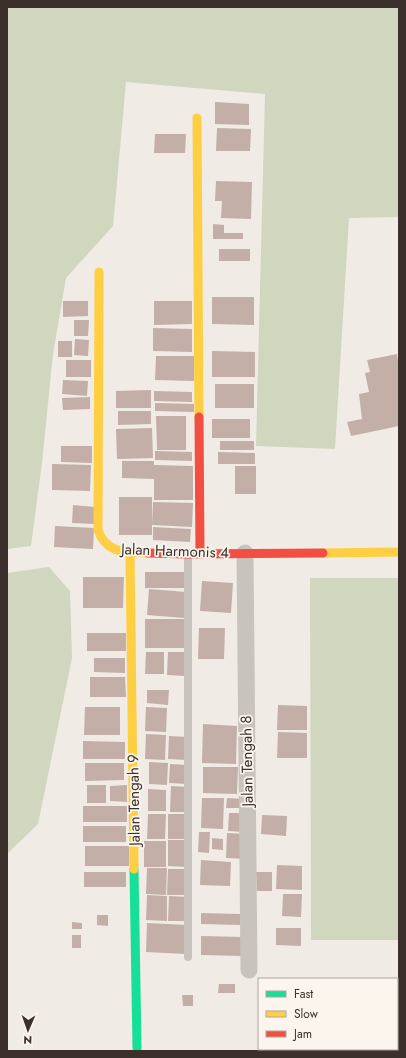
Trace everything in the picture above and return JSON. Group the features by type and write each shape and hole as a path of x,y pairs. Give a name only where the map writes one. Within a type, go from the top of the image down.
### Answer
{"street":[{"path":"197,118 200,553"},
{"name":"Jalan Harmonis 4","path":"99,272 98,530 100,536 108,546 115,550 130,552 188,554 399,552"},
{"name":"Jalan Tengah 9","path":"130,552 137,1048"},
{"name":"Jalan Tengah 8","path":"245,553 250,970"}],"lane":[{"path":"188,554 188,957"}],"green space":[{"path":"7,7 399,7 399,217 349,218 335,449 256,446 265,94 126,82 113,226 66,278 53,354 42,463 31,546 7,549"},
{"path":"49,567 70,591 72,658 38,824 7,854 7,573"},
{"path":"310,578 399,578 399,940 311,940"}],"building":[{"path":"215,102 249,104 249,125 215,124"},
{"path":"217,128 251,129 250,151 216,151"},
{"path":"155,134 186,134 185,153 154,153"},
{"path":"216,181 252,182 251,219 221,218 222,201 215,201"},
{"path":"213,224 224,225 224,233 243,233 243,239 213,239"},
{"path":"219,249 250,249 250,261 219,261"},
{"path":"212,297 254,297 254,325 212,324"},
{"path":"63,301 88,301 88,316 63,317"},
{"path":"154,301 192,301 192,324 154,325"},
{"path":"74,320 89,320 88,336 74,336"},
{"path":"153,328 192,329 192,352 153,351"},
{"path":"75,339 89,340 88,356 74,355"},
{"path":"58,341 72,341 72,357 58,357"},
{"path":"212,351 255,352 255,377 212,377"},
{"path":"397,354 399,369 399,426 351,436 347,422 362,419 359,394 369,392 365,373 370,372 367,360"},
{"path":"156,356 194,356 194,381 155,380"},
{"path":"66,360 91,360 91,377 66,377"},
{"path":"63,380 88,381 87,396 62,394"},
{"path":"215,384 254,384 254,408 215,408"},
{"path":"151,390 151,408 116,408 116,391"},
{"path":"154,391 192,392 192,402 154,401"},
{"path":"90,397 90,409 63,410 62,398"},
{"path":"155,403 194,404 194,412 155,411"},
{"path":"118,411 151,411 151,424 118,425"},
{"path":"156,416 186,416 186,450 157,450"},
{"path":"212,419 250,419 250,438 212,438"},
{"path":"152,428 153,458 117,459 116,429"},
{"path":"220,441 254,441 254,450 220,450"},
{"path":"61,446 92,446 92,463 61,462"},
{"path":"155,451 192,452 192,461 155,460"},
{"path":"218,452 255,453 255,464 218,464"},
{"path":"122,461 154,461 154,465 193,466 193,500 154,500 154,479 122,478"},
{"path":"52,464 91,465 90,491 52,490"},
{"path":"235,466 256,466 256,494 235,494"},
{"path":"119,497 152,497 152,535 119,535"},
{"path":"153,502 193,503 192,527 152,525"},
{"path":"73,505 95,507 95,524 72,523"},
{"path":"55,526 94,528 93,549 54,547"},
{"path":"153,527 191,529 190,542 153,540"},
{"path":"145,572 188,572 188,588 145,588"},
{"path":"83,577 124,577 123,608 83,608"},
{"path":"202,581 233,583 231,613 200,611"},
{"path":"149,589 186,592 184,618 147,615"},
{"path":"145,619 186,619 186,648 145,648"},
{"path":"199,628 225,628 224,659 198,659"},
{"path":"87,633 126,633 126,651 87,651"},
{"path":"146,652 164,652 164,674 145,674"},
{"path":"168,652 187,652 186,676 167,675"},
{"path":"94,658 125,658 125,673 94,672"},
{"path":"90,677 125,677 126,697 90,697"},
{"path":"147,690 169,690 168,705 147,703"},
{"path":"278,705 307,706 307,730 277,730"},
{"path":"85,707 120,707 120,735 84,735"},
{"path":"146,707 167,708 166,732 145,731"},
{"path":"203,724 237,726 236,764 202,763"},
{"path":"278,732 307,733 307,758 277,758"},
{"path":"146,734 166,735 165,760 145,759"},
{"path":"169,736 188,737 187,760 168,759"},
{"path":"83,741 125,742 125,759 83,759"},
{"path":"149,762 168,763 167,785 149,784"},
{"path":"85,763 124,763 124,780 85,781"},
{"path":"170,764 188,765 187,784 169,783"},
{"path":"203,767 238,767 237,794 203,793"},
{"path":"87,785 106,785 106,803 87,803"},
{"path":"127,785 127,802 110,801 110,786"},
{"path":"171,786 188,787 187,812 170,812"},
{"path":"148,789 166,790 166,811 148,811"},
{"path":"202,798 224,798 223,829 201,828"},
{"path":"227,798 244,799 244,808 226,808"},
{"path":"83,806 127,806 127,822 83,822"},
{"path":"229,813 244,813 243,832 228,831"},
{"path":"148,814 166,814 165,839 147,839"},
{"path":"168,814 188,814 187,839 168,839"},
{"path":"262,815 287,816 286,836 261,834"},
{"path":"83,826 126,826 126,842 83,842"},
{"path":"199,832 210,832 209,853 198,852"},
{"path":"227,833 246,834 245,859 226,858"},
{"path":"212,838 223,839 223,850 212,849"},
{"path":"168,840 188,840 187,867 168,866"},
{"path":"144,841 166,841 166,867 144,867"},
{"path":"85,846 129,846 129,866 85,866"},
{"path":"201,860 231,862 230,886 200,885"},
{"path":"277,865 302,866 302,890 276,889"},
{"path":"147,868 167,868 166,895 146,894"},
{"path":"168,869 188,869 187,895 167,895"},
{"path":"84,872 126,872 126,887 84,887"},
{"path":"256,872 272,872 272,891 257,891"},
{"path":"283,894 302,894 301,917 282,916"},
{"path":"147,895 167,896 167,921 146,920"},
{"path":"169,896 188,897 187,921 168,921"},
{"path":"201,913 240,914 240,925 201,924"},
{"path":"97,915 108,915 108,926 97,925"},
{"path":"72,922 82,923 82,929 72,929"},
{"path":"147,923 188,925 187,954 146,952"},
{"path":"276,928 301,928 301,946 276,945"},
{"path":"72,935 81,935 81,948 72,948"},
{"path":"201,936 244,937 243,956 201,955"},
{"path":"219,984 235,984 235,993 218,993"},
{"path":"182,995 193,995 193,1006 183,1006"}],"traffic: fast":[{"path":"134,869 137,1048"}],"traffic: slow":[{"path":"197,118 199,417"},
{"path":"99,272 98,530 106,544 112,548 125,552 148,553"},
{"path":"130,552 134,869"},
{"path":"323,553 399,552"}],"traffic: jam":[{"path":"199,417 200,553"},
{"path":"148,553 323,553"}]}
